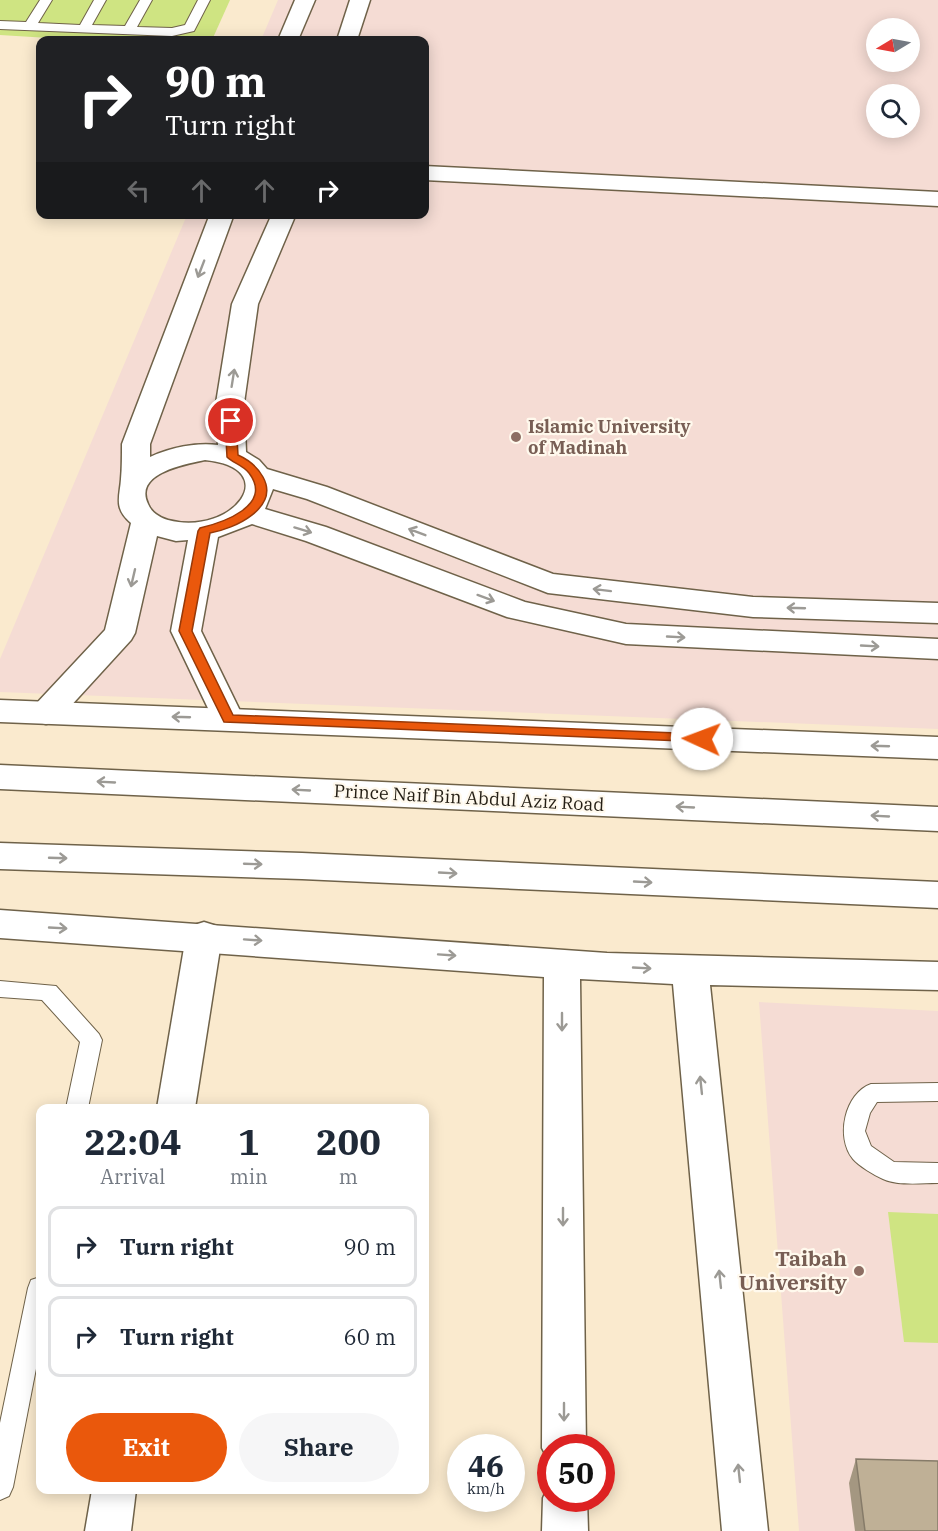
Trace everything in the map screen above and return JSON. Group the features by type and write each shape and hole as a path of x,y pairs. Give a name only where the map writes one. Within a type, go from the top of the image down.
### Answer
{"main road":[{"path":"290,36 305,0"},
{"path":"348,36 360,0"},
{"path":"429,173 938,199"},
{"path":"135,478 147,467 164,458 184,453 205,452 242,461 256,475 260,483 260,496 247,513 238,520 204,531 174,531 154,526 139,516 131,504 130,491 135,478 136,444 220,219"},
{"path":"232,457 230,403 245,304 282,219"},
{"path":"256,475 317,494 548,583 753,607 938,613"},
{"path":"247,513 316,534 518,610 626,634 938,649"},
{"path":"46,713 120,633 146,521"},
{"path":"204,531 186,631 228,719"},
{"path":"0,711 938,748"},
{"name":"Prince Naif Bin Abdul Aziz Road","path":"0,777 938,819"},
{"path":"0,856 314,866 938,895"},
{"path":"0,924 204,936 562,964 690,970 938,976"},
{"path":"177,1104 204,936"},
{"path":"562,964 564,1434"},
{"path":"690,970 745,1531"},
{"path":"108,1531 113,1494"},
{"path":"565,1512 565,1531"}],"lane":[{"path":"30,26 46,0"},
{"path":"84,28 100,0"},
{"path":"129,30 146,0"},
{"path":"0,25 172,32 190,28 204,0"},
{"path":"0,989 48,992 91,1040 78,1104"},
{"path":"938,1092 871,1093 859,1110 854,1131 861,1152 890,1172 938,1173"},
{"path":"0,1487 36,1308"}],"shaded area":[{"name":"Islamic University of Madinah","path":"278,0 938,0 938,729 0,692 0,659 185,219 429,219 429,36 263,36"},
{"name":"Taibah University","path":"759,1002 938,1011 938,1531 799,1531"}],"green space":[{"path":"0,0 230,0 214,36 36,37 0,35"},
{"path":"888,1212 938,1214 938,1343 904,1342"}],"building":[{"path":"856,1459 938,1461 938,1531 865,1531"}],"place":[{"name":"Islamic University of Madinah","path":"516,437"},
{"name":"Taibah University","path":"859,1271"}],"route":[{"path":"231,421 232,457 242,461 254,471 260,483 260,496 252,509 238,520 204,531 186,631 228,719 702,739"}]}
